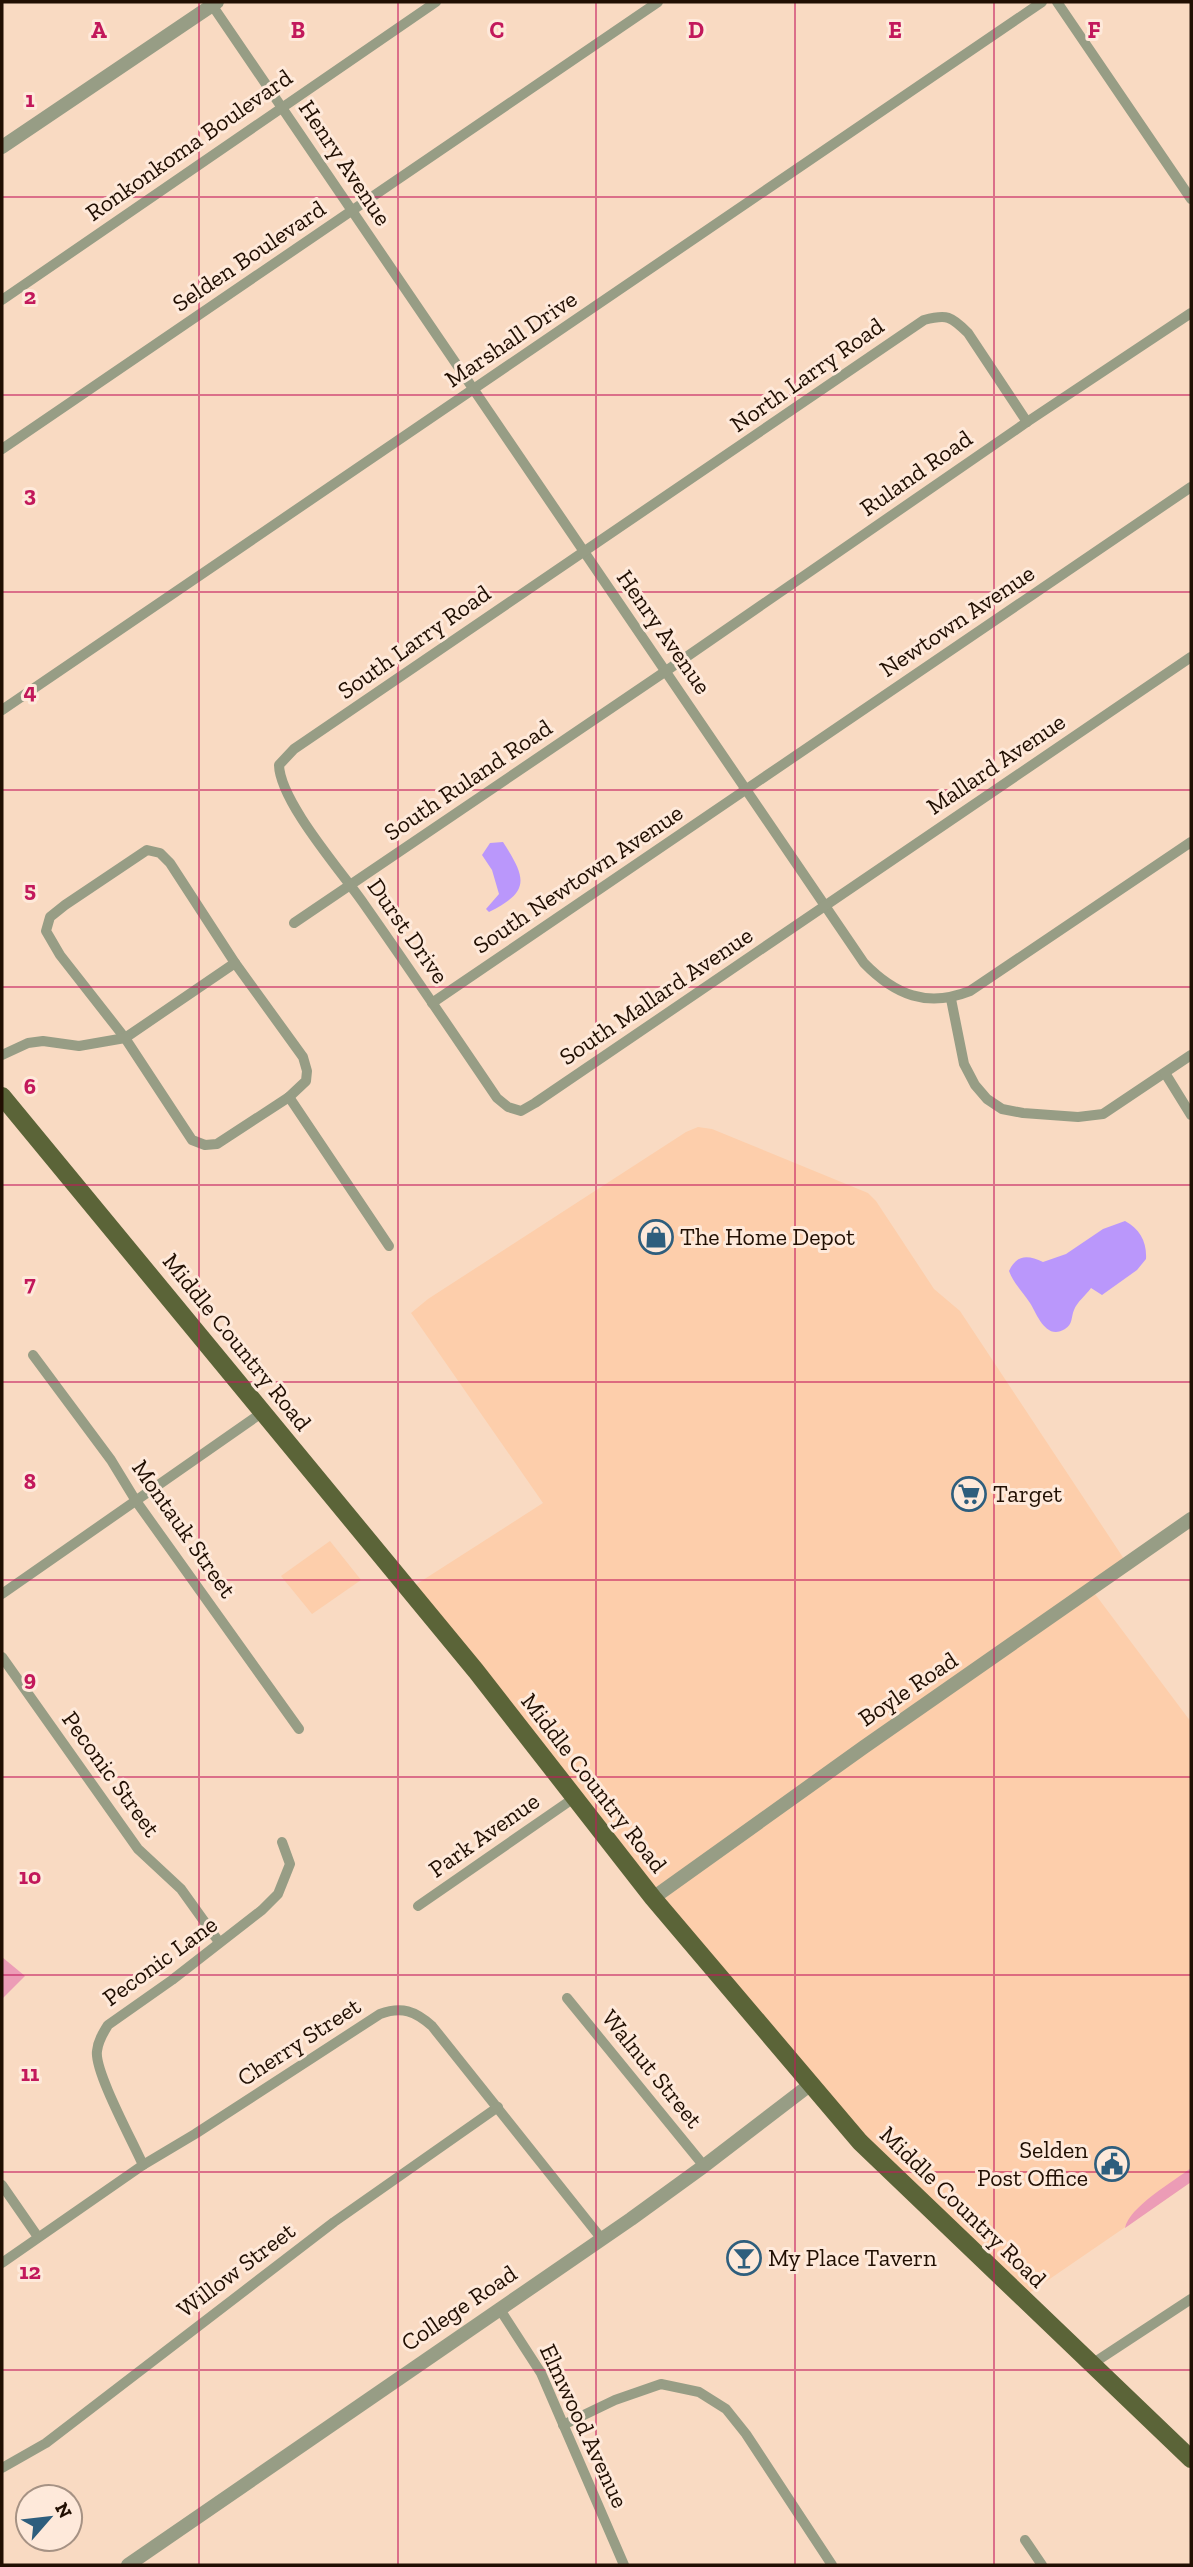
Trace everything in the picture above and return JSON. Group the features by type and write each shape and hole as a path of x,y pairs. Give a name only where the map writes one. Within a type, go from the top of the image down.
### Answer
{"main road":[{"name":"Middle Country Road","path":"2,1096 476,1671 653,1898 863,2145 1191,2459"}],"street":[{"name":"Ronkonkoma Boulevard","path":"2,300 436,2"},
{"name":"Selden Boulevard","path":"2,449 658,2"},
{"name":"Marshall Drive","path":"2,710 1042,2"},
{"path":"1056,2 1191,199"},
{"name":"Henry Avenue","path":"214,4 281,107 864,963 882,981 901,993 919,998 951,999"},
{"path":"2,147 214,4"},
{"name":"Ruland Road","path":"666,671 1027,422 1191,313"},
{"name":"North Larry Road","path":"584,553 924,320 942,315 956,320 968,333 1027,422"},
{"name":"Newtown Avenue","path":"746,790 1191,487"},
{"name":"South Larry Road","path":"279,774 279,765 294,748 584,553"},
{"name":"Mallard Avenue","path":"824,905 1191,657"},
{"name":"South Ruland Road","path":"294,923 666,671"},
{"name":"Durst Drive","path":"279,774 300,816 351,885 497,1098 508,1107"},
{"name":"South Newtown Avenue","path":"432,1003 746,790"},
{"path":"1191,842 993,976 970,991 951,999 964,1064 975,1085 987,1099 1002,1109 1078,1117 1103,1114 1191,1055"},
{"path":"148,850 160,853 170,863 235,963 303,1057 307,1071 306,1081 289,1097 217,1144 205,1145 192,1140 125,1038 60,955 46,931 50,917 65,905 148,850"},
{"name":"South Mallard Avenue","path":"508,1107 521,1111 535,1103 824,905"},
{"path":"2,1055 28,1043 43,1041 79,1046 125,1038 235,963"},
{"path":"1165,1073 1191,1115"},
{"path":"289,1097 389,1246"},
{"name":"Montauk Street","path":"33,1355 111,1460 136,1501 299,1729"},
{"path":"2,1594 263,1412"},
{"name":"Boyle Road","path":"653,1898 854,1754 1191,1520"},
{"name":"Peconic Street","path":"2,1657 132,1841 181,1889 219,1942"},
{"name":"Park Avenue","path":"418,1906 574,1798"},
{"name":"Peconic Lane","path":"143,2165 100,2070 96,2053 100,2039 108,2025 244,1925 278,1894 290,1864 282,1842"},
{"name":"Walnut Street","path":"567,1998 704,2166"},
{"name":"Cherry Street","path":"2,2263 143,2165 340,2039 390,2011 407,2010 419,2015 432,2026 601,2238"},
{"name":"College Road","path":"128,2565 704,2166 811,2084"},
{"name":"Willow Street","path":"2,2468 46,2443 334,2222 498,2108"},
{"path":"2,2185 38,2237"},
{"path":"1093,2364 1191,2299"},
{"name":"Elmwood Avenue","path":"499,2308 541,2373 624,2565"},
{"path":"563,2425 615,2400 661,2384 699,2392 726,2409 746,2434 832,2565"},
{"path":"1025,2540 1042,2565"}],"shaded area":[{"path":"503,842 520,874 520,883 512,897 489,912 486,909 499,894 492,870 482,855 490,843"},
{"path":"698,1127 712,1129 868,1193 876,1201 934,1289 960,1311 1128,1565 1092,1590 1191,1722 1191,2182 1022,2298 860,2142 409,1589 543,1503 411,1313 428,1299 686,1132"},
{"path":"1125,1221 1142,1237 1146,1259 1137,1270 1102,1295 1091,1288 1075,1307 1068,1327 1058,1332 1047,1329 1013,1280 1009,1271 1012,1265 1023,1258 1043,1262 1066,1254 1103,1229"},
{"path":"330,1541 361,1580 312,1614 281,1576"},
{"path":"2,1957 25,1976 2,1999"},
{"path":"1191,2168 1191,2182 1125,2228 1128,2220 1143,2203"}],"place":[{"name":"The Home Depot","path":"656,1237"},
{"name":"Target","path":"969,1494"},
{"name":"Selden Post Office","path":"1112,2164"},
{"name":"My Place Tavern","path":"744,2258"}]}
